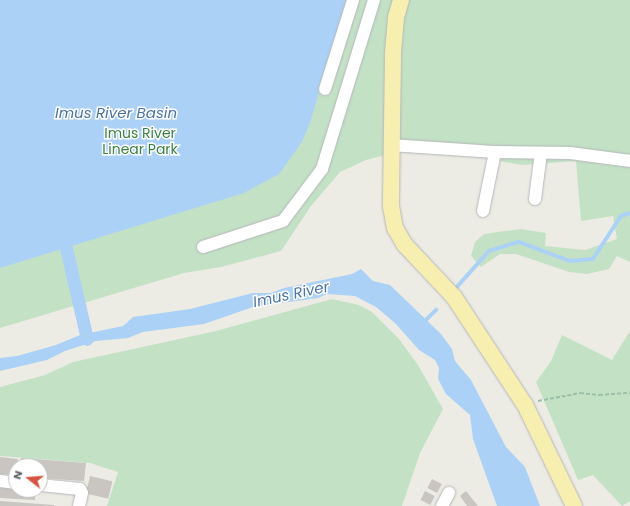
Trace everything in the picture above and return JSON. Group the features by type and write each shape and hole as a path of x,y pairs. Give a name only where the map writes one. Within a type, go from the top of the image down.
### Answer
{"main road":[{"path":"401,0 396,18 393,55 390,145 391,206 395,228 405,245 454,298 525,405 574,506"}],"street":[{"path":"325,89 354,0"},
{"path":"203,247 283,221 322,169 374,0"},
{"path":"390,145 495,152 570,152 630,160"},
{"path":"483,211 495,152"},
{"path":"535,200 541,153"},
{"path":"48,486 80,489 82,493 79,506"},
{"path":"442,506 449,493"}],"path":[{"path":"525,405 580,393 599,395 630,393"}],"green space":[{"name":"Imus River Linear Park","path":"0,0 630,0 630,262 617,256 609,269 587,274 569,272 516,254 500,254 481,267 471,256 475,242 484,234 521,229 546,233 545,246 585,250 617,239 613,216 581,221 576,161 522,165 476,157 398,152 366,160 340,172 311,206 281,251 221,267 184,273 0,328"},
{"path":"332,299 359,305 372,312 399,339 418,365 443,409 420,453 402,506 107,506 118,472 90,463 48,460 48,458 0,456 0,387 45,375 73,362 216,331"},
{"path":"630,331 630,501 622,506 593,475 578,480 536,382 551,361 562,335 612,360"}],"water":[{"name":"Imus River Basin","path":"0,0 346,0 310,123 302,142 279,174 244,193 0,268"},
{"name":"Imus River","path":"361,269 373,281 390,285 441,334 452,349 455,361 471,380 506,447 525,467 540,506 497,506 473,439 470,415 446,394 438,379 439,368 435,360 419,350 395,323 376,307 355,296 327,294 318,298 253,307 204,324 143,332 128,338 96,341 65,351 47,360 0,371 0,358 17,356 56,345 80,335 123,326 133,317 190,309 253,293 271,293 284,288 352,274"}],"building":[{"path":"0,457 9,458 8,474 0,474"},
{"path":"48,460 86,463 84,481 48,479"},
{"path":"90,476 112,481 108,499 86,494"},
{"path":"432,479 442,484 437,493 427,488"},
{"path":"0,484 8,484 8,498 35,498 35,500 0,498"},
{"path":"425,491 435,496 430,505 420,500"},
{"path":"466,491 478,506 467,506 460,496"},
{"path":"0,501 54,505 54,506 0,506"}],"waterway":[{"path":"457,287 489,251 519,242 570,261 593,259 621,216 630,213"},
{"path":"66,248 87,339"},
{"path":"424,322 436,310"}]}
